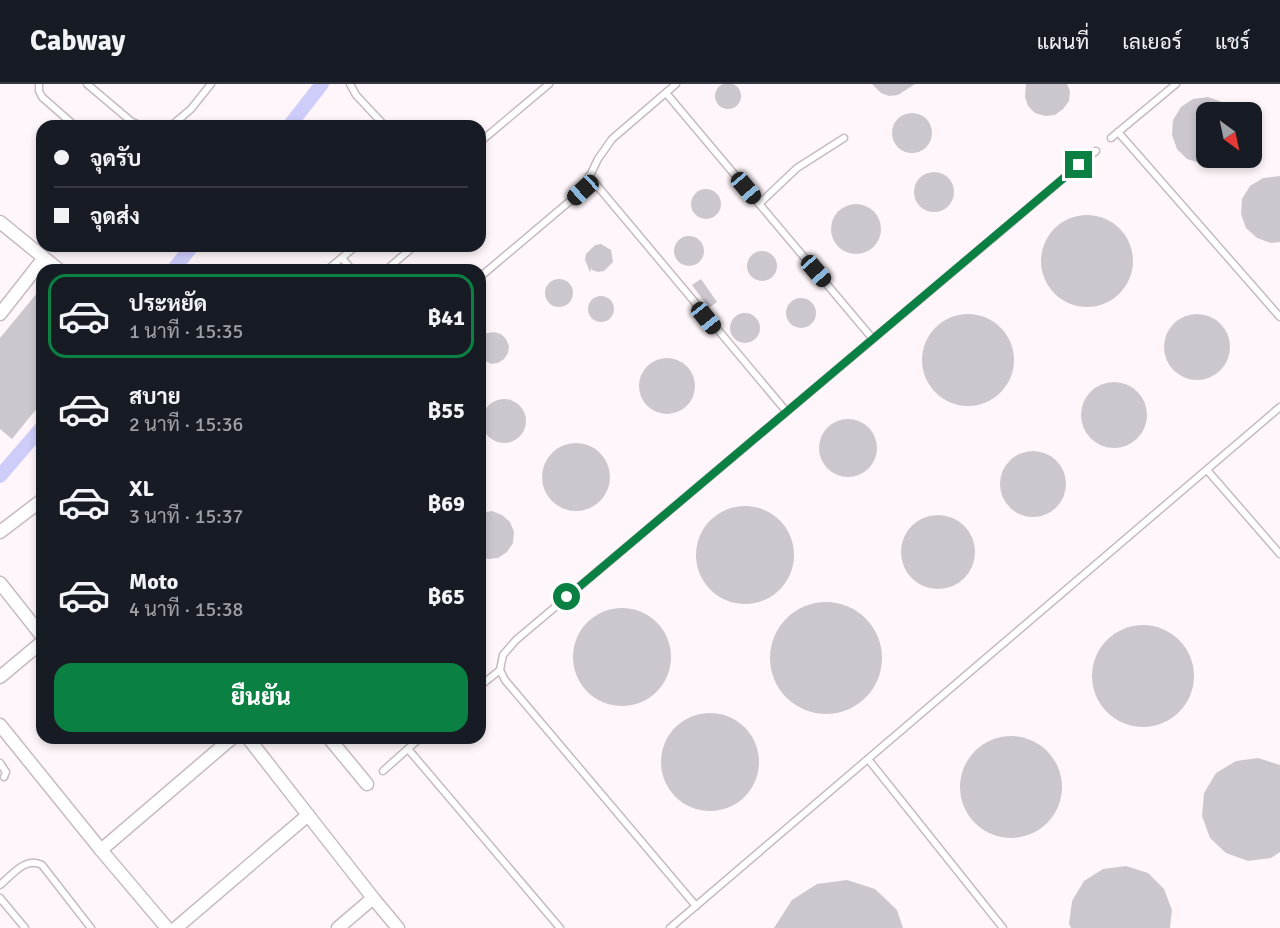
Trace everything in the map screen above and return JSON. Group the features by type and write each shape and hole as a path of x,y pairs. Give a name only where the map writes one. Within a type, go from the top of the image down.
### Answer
{"street":[{"path":"0,222 36,251"},
{"path":"37,252 52,264"},
{"path":"39,264 44,258"},
{"path":"0,314 36,268"},
{"path":"0,532 36,505"},
{"path":"0,583 36,628"},
{"path":"0,677 36,647"},
{"path":"0,724 167,928"},
{"path":"101,850 225,744"},
{"path":"253,744 398,928"},
{"path":"334,744 368,784"},
{"path":"176,928 308,816"},
{"path":"338,928 373,898"}],"lane":[{"path":"39,84 42,97 68,120"},
{"path":"87,84 130,120"},
{"path":"177,120 211,84"},
{"path":"350,84 356,95 379,120"},
{"path":"486,137 549,84"},
{"path":"486,272 583,190 598,159 612,139 676,84"},
{"path":"1112,138 1176,84"},
{"path":"666,93 873,338"},
{"path":"1118,132 1280,317"},
{"path":"759,204 797,168 844,138"},
{"path":"696,906 505,680 500,670 503,655 516,640 1096,151"},
{"path":"589,176 786,411"},
{"path":"334,264 349,252"},
{"path":"393,264 407,252"},
{"path":"342,258 347,264"},
{"path":"670,928 1280,407"},
{"path":"1207,470 1280,554"},
{"path":"486,681 500,670"},
{"path":"383,771 413,744"},
{"path":"408,749 560,928"},
{"path":"868,759 1003,928"},
{"path":"0,763 6,772 4,777"},
{"path":"0,885 27,862 35,861 42,865 91,928"},
{"path":"0,898 25,928"}],"building":[{"path":"728,83 737,87 741,96 737,105 728,109 719,105 715,96 719,87"},
{"path":"872,84 915,84 898,95 889,96 881,93"},
{"path":"1026,84 1067,84 1070,91 1069,101 1055,115 1045,116 1035,113 1028,106 1025,97"},
{"path":"1208,97 1222,102 1196,102 1196,162 1187,159 1177,149 1172,135 1173,120 1181,107 1193,99"},
{"path":"912,113 926,119 932,133 926,147 912,153 898,147 892,133 898,119"},
{"path":"934,172 948,178 954,192 948,206 934,212 920,206 914,192 920,178"},
{"path":"1280,176 1280,242 1271,243 1257,238 1246,228 1241,214 1242,199 1250,186 1263,178"},
{"path":"706,189 717,193 721,204 717,215 706,219 695,215 691,204 695,193"},
{"path":"851,204 861,204 874,211 881,224 881,234 874,247 861,254 851,254 842,250 835,243 831,234 831,224 835,215 842,208"},
{"path":"1087,215 1104,219 1119,229 1129,244 1133,261 1129,278 1119,293 1104,303 1087,307 1070,303 1055,293 1045,278 1041,261 1045,244 1055,229 1070,219"},
{"path":"689,236 700,240 704,251 700,262 689,266 678,262 674,251 678,240"},
{"path":"601,244 611,250 613,262 604,271 598,272 592,268 590,272 585,260 586,254 595,245"},
{"path":"762,251 773,255 777,266 773,277 762,281 751,277 747,266 751,255"},
{"path":"559,279 569,283 573,293 569,303 559,307 549,303 545,293 549,283"},
{"path":"701,279 717,302 709,308 692,285"},
{"path":"36,294 36,409 12,439 0,429 0,338"},
{"path":"601,296 610,300 614,309 610,318 601,322 592,318 588,309 592,300"},
{"path":"801,298 812,302 816,313 812,324 801,328 790,324 786,313 790,302"},
{"path":"745,313 756,317 760,328 756,339 745,343 734,339 730,328 734,317"},
{"path":"968,314 985,318 1000,328 1010,343 1014,360 1010,377 1000,392 985,402 968,406 951,402 936,392 926,377 922,360 926,343 936,328 951,318"},
{"path":"1197,314 1210,317 1220,324 1227,334 1230,347 1227,360 1220,370 1210,377 1197,380 1184,377 1174,370 1167,360 1164,347 1167,334 1174,324 1184,317"},
{"path":"487,333 501,334 509,346 508,353 498,363 491,364 486,361"},
{"path":"667,358 687,366 695,386 687,406 667,414 647,406 639,386 647,366"},
{"path":"1114,382 1127,385 1137,392 1144,402 1147,415 1144,428 1137,438 1127,445 1114,448 1101,445 1091,438 1084,428 1081,415 1084,402 1091,392 1101,385"},
{"path":"504,399 520,405 526,421 520,437 504,443 488,437 486,409 488,405"},
{"path":"848,419 859,421 872,432 877,448 875,459 864,472 848,477 837,475 824,464 819,448 821,437 832,424"},
{"path":"583,443 595,449 604,458 610,470 608,490 600,501 583,511 569,511 552,501 544,490 542,470 552,453 563,445"},
{"path":"1033,451 1046,454 1056,461 1063,471 1066,484 1063,497 1056,507 1046,514 1033,517 1020,514 1010,507 1003,497 1000,484 1003,471 1010,461 1020,454"},
{"path":"745,506 764,510 780,520 790,536 794,555 790,574 780,590 764,600 745,604 726,600 710,590 700,574 696,555 700,536 710,520 726,510"},
{"path":"492,511 502,515 510,522 514,532 513,543 507,552 498,558 486,558 486,512"},
{"path":"938,515 959,521 969,531 975,552 969,573 959,583 938,589 917,583 907,573 901,552 907,531 917,521"},
{"path":"826,602 847,606 866,618 878,637 882,658 878,679 866,698 847,710 826,714 805,710 786,698 774,679 770,658 774,637 786,618 805,606"},
{"path":"622,608 641,612 657,622 667,638 671,657 667,676 657,692 641,702 622,706 603,702 587,692 577,676 573,657 577,638 587,622 603,612"},
{"path":"1143,625 1162,629 1179,640 1190,657 1194,676 1190,695 1179,712 1162,723 1143,727 1124,723 1107,712 1096,695 1092,676 1096,657 1107,640 1124,629"},
{"path":"710,713 729,717 745,727 755,743 759,762 755,781 745,797 729,807 710,811 691,807 675,797 665,781 661,762 665,743 675,727 691,717"},
{"path":"1011,736 1030,740 1047,751 1058,768 1062,787 1058,806 1047,823 1030,834 1011,838 992,834 975,823 964,806 960,787 964,768 975,751 992,740"},
{"path":"1258,758 1280,765 1280,852 1271,858 1248,861 1226,853 1210,838 1202,816 1204,793 1216,773 1236,761"},
{"path":"1126,866 1148,873 1164,889 1172,910 1170,928 1071,928 1069,924 1072,901 1084,881 1103,869"},
{"path":"847,880 875,889 897,910 903,928 774,928 792,900 817,884"}],"waterway":[{"path":"294,120 322,84"},
{"path":"178,264 187,252"},
{"path":"0,476 36,434"}],"route":[{"path":"567,597 1079,165"}]}
